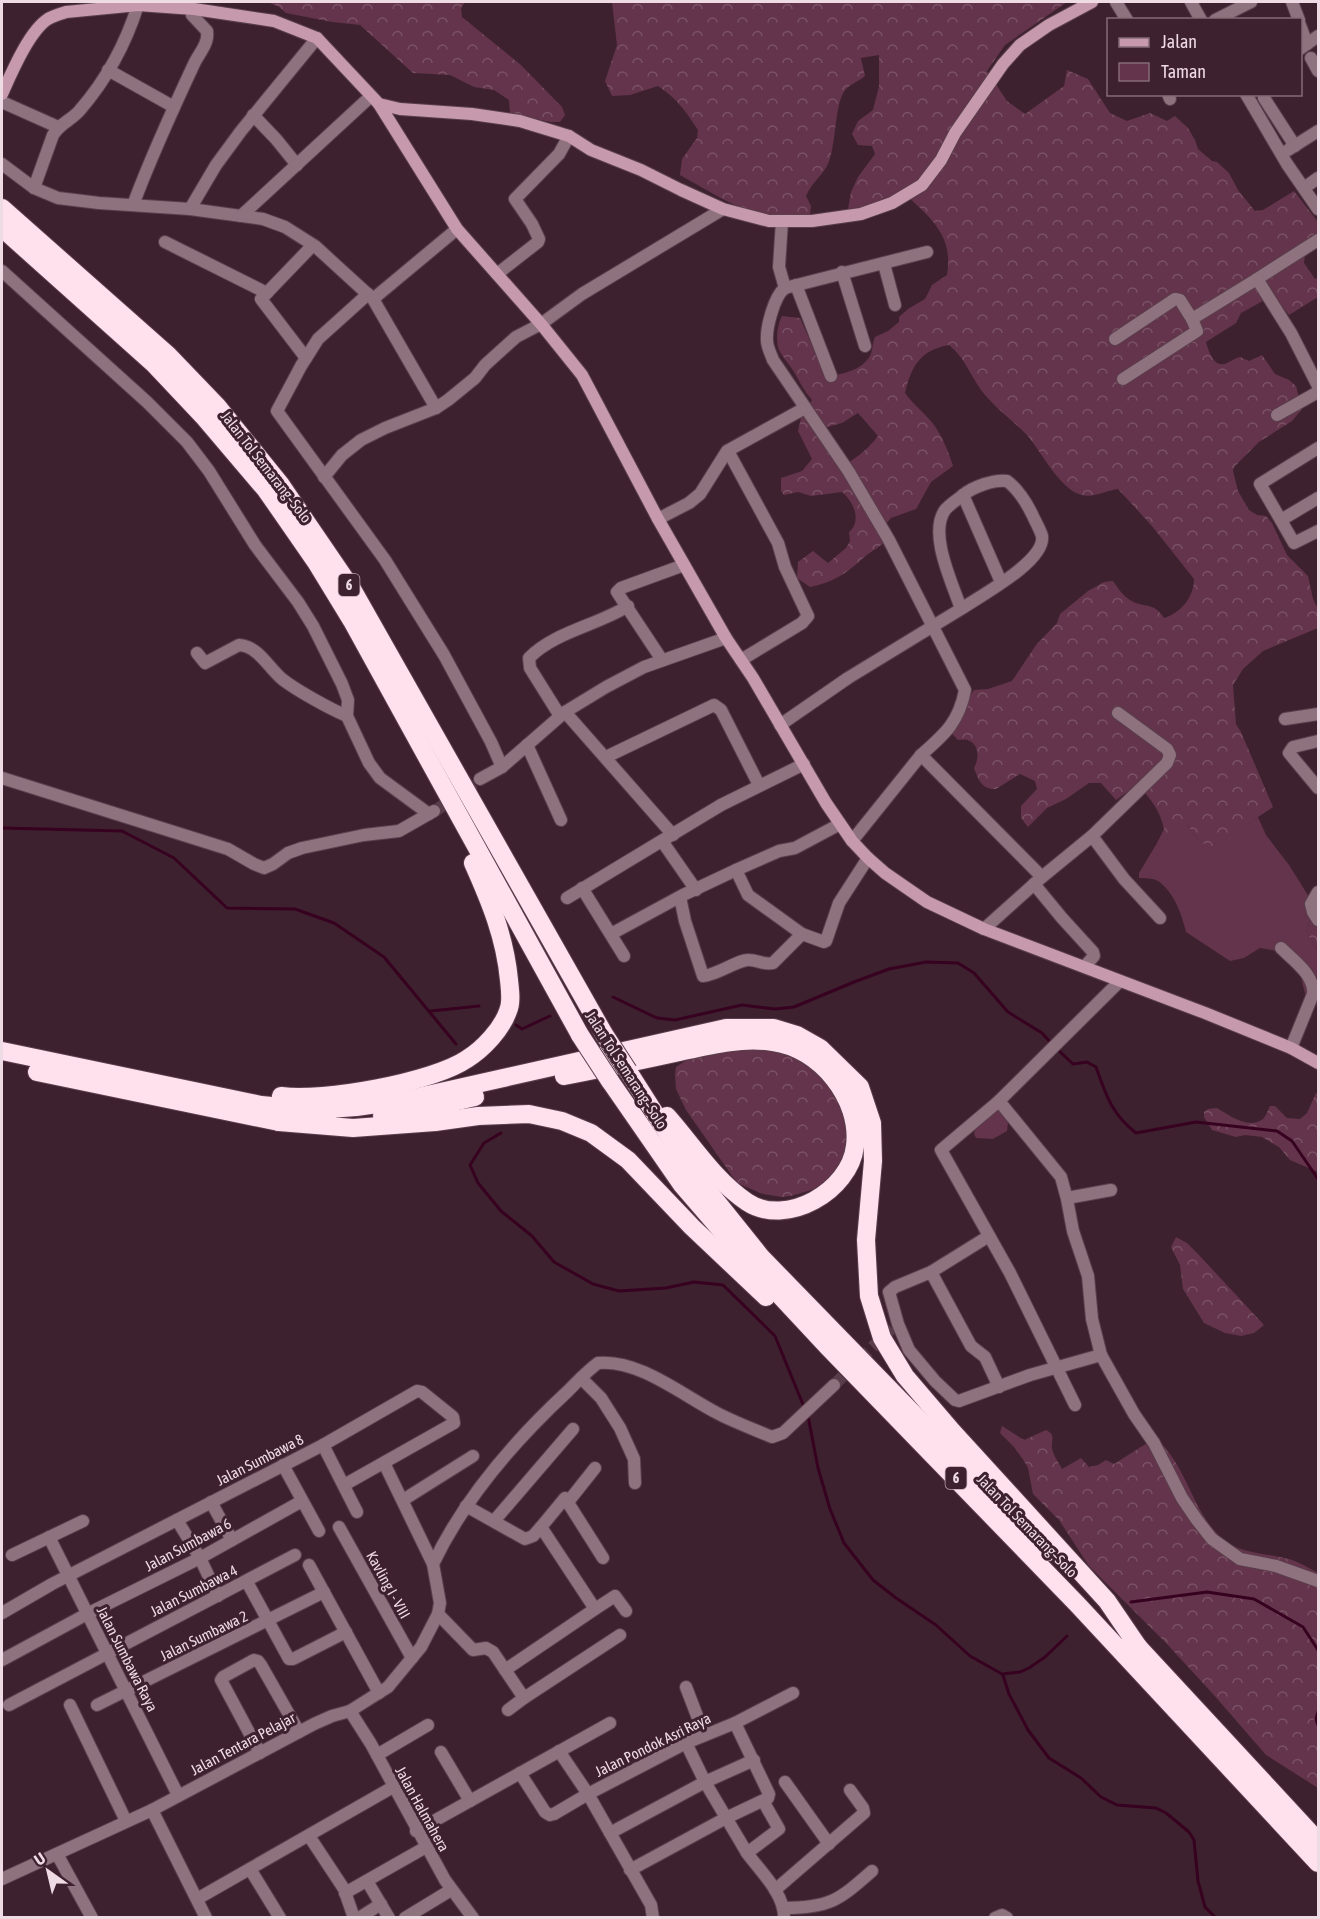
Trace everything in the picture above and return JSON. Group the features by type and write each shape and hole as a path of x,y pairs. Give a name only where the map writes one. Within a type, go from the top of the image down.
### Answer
{"highway":[{"name":"Jalan Tol Semarang–Solo","path":"2,208 168,355 217,406 281,485 352,590 604,1034 689,1167 761,1257 909,1407 1318,1840"},
{"name":"Jalan Tol Semarang–Solo","path":"2,228 154,364 203,416 266,490 316,562 352,621 580,1035 682,1185 828,1347 1061,1587 1318,1863"},
{"path":"160,1084 250,1091 290,1097 334,1095 375,1089 449,1069 489,1042 508,1011 511,994 506,951 490,902 427,757"},
{"path":"2,1051 261,1105 315,1110 405,1100 726,1028 774,1028 797,1035 820,1048 860,1087 872,1123 873,1161 866,1240 869,1296 882,1338 905,1376 1107,1601 1139,1648"},
{"path":"279,1122 352,1120 414,1111 557,1077 714,1045 750,1040 767,1041 797,1050 818,1062 835,1078 851,1112 855,1134 855,1147 848,1167 836,1183 816,1201 794,1209 769,1209 748,1203 727,1186 629,1073"},
{"path":"2,1064 279,1122 316,1127 353,1128 435,1122 478,1116 529,1114 562,1120 591,1132 628,1160 692,1227 784,1314 828,1347"}],"street":[{"path":"375,100 400,109 472,114 520,121 569,136 591,150 641,170 723,209 769,221 812,221 861,214 892,204 922,185 941,160 955,133 1003,64 1020,45 1049,25 1092,2"},
{"path":"1116,2 1125,18"},
{"path":"1191,2 1200,18"},
{"path":"1219,18 1251,2"},
{"path":"1292,2 1298,18"},
{"path":"34,188 53,135 58,127 75,116 81,109 108,70 129,33 138,5"},
{"path":"58,127 2,94 41,25 49,18 66,12 138,5 191,9 274,21 318,38 375,100 457,229 565,352 592,391 658,519 726,638 840,824 868,858 885,873 927,902 984,929 1161,995 1291,1048 1318,1063"},
{"path":"133,205 154,150 207,39 206,28 192,15 191,9"},
{"path":"1302,33 1306,50 1318,71"},
{"path":"1306,50 1318,36"},
{"path":"190,209 216,165 253,115 318,38"},
{"path":"108,70 174,107"},
{"path":"1253,96 1295,146"},
{"path":"1253,96 1282,154 1318,208"},
{"path":"241,216 297,165 375,100"},
{"path":"389,120 400,109"},
{"path":"253,115 297,165"},
{"path":"1282,154 1318,131"},
{"path":"497,274 538,242 539,239 532,224 515,199 560,154 569,136"},
{"path":"2,164 45,194 78,201 190,209 263,219 285,227 313,245 370,297 436,408"},
{"path":"1304,188 1318,178"},
{"path":"324,477 342,455 361,440 436,408 465,387 516,337 541,324 582,294 723,209"},
{"path":"782,221 779,267 791,286 831,376"},
{"path":"457,229 327,330 306,358 277,411 385,560 444,655 502,767"},
{"path":"1192,319 1318,240"},
{"path":"165,243 267,292"},
{"path":"306,358 261,299 313,245"},
{"path":"852,841 921,755 944,735 961,711 965,690 889,540 849,472 773,360 767,342 771,315 780,291 842,272 884,264 927,252"},
{"path":"884,264 895,304"},
{"path":"2,271 155,409 187,442 209,471 255,545 298,602 313,627 348,700 347,716 369,763 380,778 432,812 399,831 364,835 302,848 288,853 264,868 228,849 2,778"},
{"path":"842,272 865,346"},
{"path":"1257,279 1291,333 1318,386"},
{"path":"1115,339 1176,299 1180,300 1198,328 1197,331 1124,379"},
{"path":"1277,415 1318,392"},
{"path":"658,519 695,499 706,487 728,451 805,408"},
{"path":"1318,448 1260,482 1295,544 1318,531"},
{"path":"728,451 778,543 785,567 808,616 802,623 741,660"},
{"path":"780,725 848,678 961,609 1023,567 1034,556 1042,535 1026,503 1007,481 986,485 963,495 944,512 940,524 942,552 961,609"},
{"path":"963,495 1001,582"},
{"path":"1281,520 1318,498"},
{"path":"662,660 628,606 617,594 621,588 684,564"},
{"path":"628,606 600,621 571,630 530,658 530,668 562,714 606,757 673,834"},
{"path":"480,779 502,767 562,714 624,676 726,638"},
{"path":"197,653 206,663 232,647 239,645 250,647 283,679 347,716"},
{"path":"606,757 714,705 723,714 759,785"},
{"path":"984,929 1038,880 1092,836 1150,782 1169,759 1170,752 1167,749 1118,713"},
{"path":"1285,719 1318,714"},
{"path":"1318,741 1293,747 1289,753 1318,788"},
{"path":"526,745 561,820"},
{"path":"921,755 1038,880 1093,952 1094,956 1084,966"},
{"path":"567,898 759,785 804,764"},
{"path":"611,934 736,870 779,851 806,843 840,824"},
{"path":"1092,836 1124,879 1160,918"},
{"path":"662,841 696,890"},
{"path":"736,870 748,895 802,934 822,942 826,941 839,903 868,858"},
{"path":"582,888 624,956"},
{"path":"1318,892 1311,904 1318,920"},
{"path":"680,897 685,921 703,976 711,975 749,959 766,964 773,963 802,934"},
{"path":"1281,948 1313,983 1316,993 1291,1048"},
{"path":"1075,1405 1010,1273 941,1150 999,1101 1120,981"},
{"path":"999,1101 1061,1177 1072,1231 1088,1276 1092,1319 1101,1356 1134,1414 1154,1443 1182,1498 1212,1539 1240,1559 1276,1566 1318,1581"},
{"path":"1067,1198 1111,1190"},
{"path":"989,1236 931,1272 895,1287 889,1292 895,1326 909,1350 935,1381 959,1401 999,1386 1101,1356"},
{"path":"931,1272 969,1343 985,1357 999,1386"},
{"path":"433,1564 448,1533 466,1506 514,1446 598,1363 621,1365 645,1372 718,1413 772,1437 783,1433 834,1385"},
{"path":"581,1378 602,1398 620,1428 634,1459 635,1483"},
{"name":"Jalan Sumbawa 8","path":"2,1613 68,1576 323,1445 417,1391 422,1392 453,1417 454,1423 384,1463"},
{"path":"494,1521 573,1429"},
{"path":"323,1445 357,1512"},
{"path":"403,1500 473,1456"},
{"path":"344,1485 384,1463 433,1564 440,1603 438,1614 473,1650 486,1648 493,1652 524,1698"},
{"path":"283,1465 319,1531"},
{"path":"568,1502 595,1468"},
{"path":"466,1506 525,1539 533,1536 564,1498 603,1558"},
{"name":"Jalan Sumbawa 6","path":"2,1660 87,1614 200,1558 302,1501"},
{"path":"211,1502 232,1540"},
{"path":"177,1520 200,1558 218,1596"},
{"path":"12,1555 83,1521"},
{"name":"Kavling I - VIII","path":"339,1527 412,1658"},
{"path":"541,1527 595,1609"},
{"name":"Jalan Sumbawa Raya","path":"49,1537 178,1795"},
{"name":"Jalan Sumbawa 4","path":"9,1705 247,1582 294,1555"},
{"path":"309,1565 379,1693"},
{"path":"247,1582 290,1659 346,1632"},
{"name":"Jalan Sumbawa 2","path":"97,1705 268,1622 324,1592"},
{"path":"505,1670 615,1596 626,1611"},
{"name":"Jalan Tentara Pelajar","path":"2,1879 152,1810 332,1716 350,1711 388,1687 430,1632 438,1614"},
{"path":"508,1710 620,1635"},
{"path":"260,1753 221,1680 226,1675 254,1660 258,1661 299,1732"},
{"path":"686,1687 704,1734"},
{"name":"Jalan Pondok Asri Raya","path":"653,1917 651,1905 588,1794 704,1734 735,1723 793,1693"},
{"path":"70,1705 126,1821"},
{"name":"Jalan Halmahera","path":"350,1711 377,1755 416,1831 452,1890 473,1917"},
{"path":"416,1831 610,1723"},
{"path":"630,1870 768,1798 769,1794 735,1723"},
{"path":"377,1755 428,1725"},
{"path":"686,1743 705,1782 747,1853 775,1890 783,1913 832,1901 872,1871"},
{"path":"520,1773 545,1812 550,1815 588,1794 559,1751"},
{"path":"441,1752 470,1801"},
{"path":"610,1833 705,1782 754,1760"},
{"path":"785,1782 829,1844"},
{"path":"197,1899 393,1787"},
{"path":"775,1890 864,1813 850,1790"},
{"path":"747,1853 779,1829 763,1801"},
{"path":"152,1810 206,1917"},
{"path":"309,1836 345,1893 354,1917"},
{"path":"345,1893 426,1847"},
{"path":"57,1854 92,1917"},
{"path":"250,1869 279,1917"},
{"path":"367,1881 389,1917"},
{"path":"405,1917 452,1890"},
{"path":"359,1917 381,1904"},
{"path":"995,1917 1002,1915 1007,1917"}],"green space":[{"path":"268,2 465,2 461,8 462,17 521,65 562,107 565,115 560,122 551,122 510,114 509,100 494,90 474,87 450,75 413,73 360,25 286,13"},
{"path":"612,2 1067,2 1005,45 987,71 1007,101 1025,114 1064,86 1067,70 1088,79 1110,113 1127,121 1150,113 1167,121 1175,116 1188,128 1198,149 1229,173 1238,190 1255,211 1263,210 1294,191 1318,222 1318,247 1305,254 1304,263 1315,279 1318,278 1318,297 1289,315 1275,297 1270,297 1241,313 1236,323 1206,342 1215,362 1219,364 1240,357 1249,361 1262,355 1275,374 1296,386 1302,409 1292,421 1259,442 1234,467 1233,471 1238,491 1249,510 1257,515 1266,516 1272,523 1287,555 1308,576 1313,599 1318,609 1318,628 1263,651 1243,669 1233,685 1236,724 1273,807 1210,849 1187,825 1175,841 1160,846 1157,843 1164,829 1160,816 1151,800 1137,785 1116,800 1101,783 1089,783 1066,799 1047,808 1028,827 1021,818 1021,806 1037,789 1035,781 1020,774 996,789 987,788 981,783 974,768 977,757 976,747 964,739 958,740 950,732 963,705 974,690 988,689 1012,681 1036,645 1057,623 1060,614 1088,591 1104,582 1113,581 1127,598 1135,603 1156,609 1164,618 1181,608 1189,598 1194,579 1152,526 1118,489 1087,496 1074,492 1066,486 1027,435 986,396 963,360 949,345 931,351 918,361 910,375 905,393 936,428 953,466 931,482 916,509 891,518 885,525 885,542 850,570 810,587 797,578 798,562 813,551 828,563 846,548 850,541 849,532 853,528 856,517 853,506 842,492 811,496 798,492 784,495 781,491 781,478 802,471 812,459 798,431 801,418 812,400 778,348 777,334 780,320 782,316 800,318 826,377 851,371 862,365 870,356 875,337 888,331 899,322 899,317 925,299 932,285 947,275 947,248 943,237 930,218 903,192 873,205 848,209 851,192 858,177 875,154 872,146 858,145 852,134 858,121 873,110 879,86 879,55 861,58 865,76 848,87 842,95 830,158 825,170 806,196 811,206 810,216 782,217 752,212 739,207 680,175 682,159 697,138 698,130 680,105 658,86 630,95 612,96 605,81 617,45","holes":["858,413 878,436 859,455 837,467 823,428 842,423"]},
{"path":"1258,817 1266,835 1289,865 1316,908 1306,929 1318,951 1318,1005 1310,1004 1306,998 1301,977 1277,951 1260,948 1244,958 1230,961 1186,932 1176,904 1164,886 1154,879 1139,878 1139,873 1157,843 1161,846 1187,825 1198,839 1210,848"},
{"path":"1318,906 1318,951 1306,929"},
{"path":"730,1047 790,1052 832,1084 850,1118 845,1163 818,1188 782,1197 763,1194 737,1183 686,1110 676,1089 676,1067 688,1059"},
{"path":"1316,1093 1318,1094 1318,1172 1290,1160 1279,1147 1262,1137 1245,1135 1236,1137 1212,1130 1204,1117 1204,1112 1208,1109 1217,1108 1239,1120 1251,1123 1263,1119 1270,1106 1275,1106 1287,1118 1300,1119 1307,1113"},
{"path":"998,1110 1008,1122 1007,1131 993,1139 976,1138 974,1134 976,1127"},
{"path":"1176,1237 1187,1243 1198,1254 1264,1325 1254,1333 1241,1336 1225,1333 1204,1323 1183,1289 1180,1265 1171,1247"},
{"path":"1002,1426 1024,1440 1046,1430 1049,1432 1052,1436 1053,1451 1062,1469 1081,1458 1089,1467 1106,1460 1114,1464 1155,1438 1176,1463 1207,1521 1217,1534 1237,1547 1289,1559 1318,1573 1318,1788 1266,1755 1166,1643 1089,1566 1059,1520 1033,1494 1028,1468 1014,1447 1000,1433"}],"waterway":[{"path":"2,828 122,831 174,858 227,908 295,909 334,923 384,957 456,1044"},
{"path":"613,997 657,1018 675,1020 742,1005 775,1009 794,1007 889,969 926,962 958,963 974,973 1008,1012 1042,1033 1051,1043"},
{"path":"431,1011 479,1006"},
{"path":"516,1025 522,1029 550,1016"},
{"path":"1056,1048 1073,1064 1087,1062 1096,1067 1106,1095 1115,1111 1136,1133 1196,1122 1277,1131 1292,1141 1318,1179"},
{"path":"501,1133 484,1143 470,1165 478,1183 501,1211 532,1236 554,1262 593,1284 619,1291 666,1288 694,1282 723,1285 775,1336 804,1407"},
{"path":"808,1416 818,1468 830,1509 844,1543 873,1580 936,1625 970,1656 1002,1674 1020,1672 1029,1668 1045,1657 1067,1636"},
{"path":"1131,1602 1207,1592 1254,1599 1303,1627 1318,1650"},
{"path":"1003,1675 1009,1694 1028,1730 1049,1758 1081,1778 1101,1797 1117,1805 1156,1808 1166,1813 1189,1832 1194,1840 1198,1881 1205,1907 1216,1918"},
{"path":"1318,1712 1316,1719 1318,1725"}],"tunnel":[{"path":"435,811 480,779"},
{"path":"834,1385 892,1328"}]}
